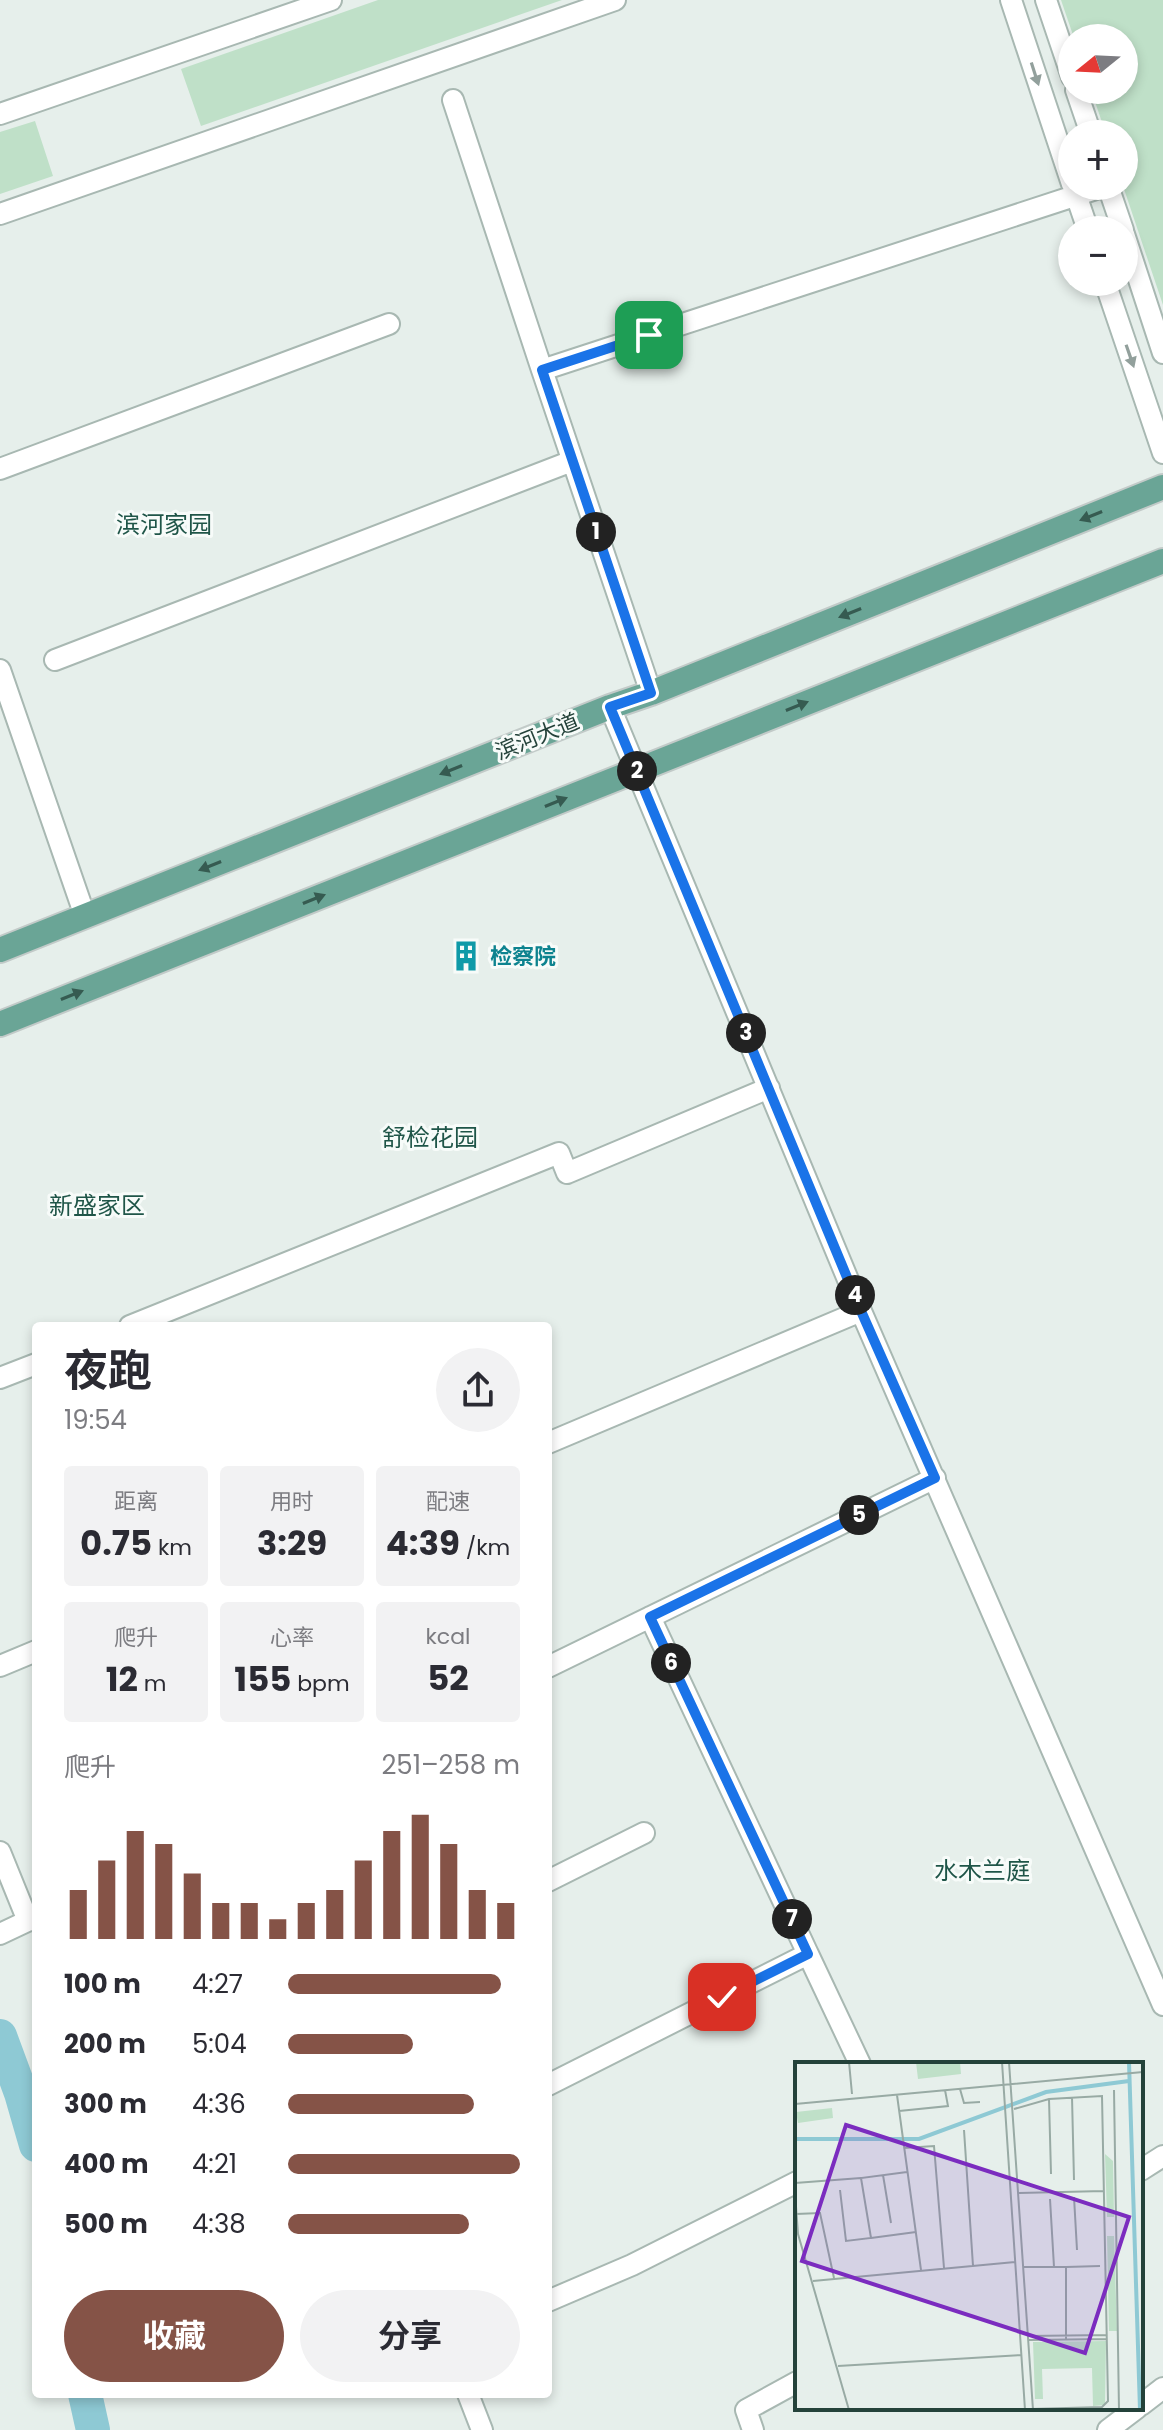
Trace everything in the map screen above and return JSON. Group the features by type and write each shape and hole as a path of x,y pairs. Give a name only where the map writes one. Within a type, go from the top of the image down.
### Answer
{"main road":[{"name":"滨河大道","path":"0,950 1163,487"},
{"path":"0,1024 1163,561"}],"street":[{"path":"0,114 331,0"},
{"path":"0,214 615,0"},
{"path":"1011,0 1058,141"},
{"path":"1046,0 1058,36"},
{"path":"453,100 651,693"},
{"path":"542,370 1058,194"},
{"path":"1138,277 1163,353"},
{"path":"1110,296 1163,453"},
{"path":"0,469 389,324"},
{"path":"55,660 572,461"},
{"path":"0,670 85,916"},
{"path":"610,707 861,1311 1163,2005"},
{"path":"140,1322 559,1153 567,1173 769,1088"},
{"path":"552,1441 861,1311"},
{"path":"0,1378 32,1366"},
{"path":"552,1665 935,1478"},
{"path":"650,1617 859,2062"},
{"path":"0,1666 32,1653"},
{"path":"552,1879 644,1833"},
{"path":"0,1852 32,1919 0,1934"},
{"path":"552,2083 808,1954"},
{"path":"1143,2169 1163,2156"},
{"path":"552,2299 632,2265 795,2183"},
{"path":"753,2430 746,2410 795,2383"},
{"path":"1143,2403 1163,2388"},
{"path":"470,2398 482,2430"},
{"path":"1108,2430 1134,2410"}],"green space":[{"path":"378,0 562,0 201,126 181,69"},
{"path":"1061,0 1163,0 1163,305 1138,231 1138,216 1133,216 1128,200 1138,200 1138,120 1101,120 1096,104 1138,104 1138,24 1069,24"},
{"path":"35,121 53,176 0,194 0,132"}],"waterway":[{"path":"0,2036 32,2131"},
{"path":"86,2398 93,2430"}],"place":[{"name":"检察院","path":"466,956"}],"district":[{"name":"滨河家园","path":"164,525"},
{"name":"舒检花园","path":"430,1138"},
{"name":"新盛家区","path":"97,1206"},
{"name":"水木兰庭","path":"982,1871"}],"route":[{"path":"649,335 542,370 651,693 610,707 861,1311 935,1478 650,1617 808,1954 722,1997"}]}
